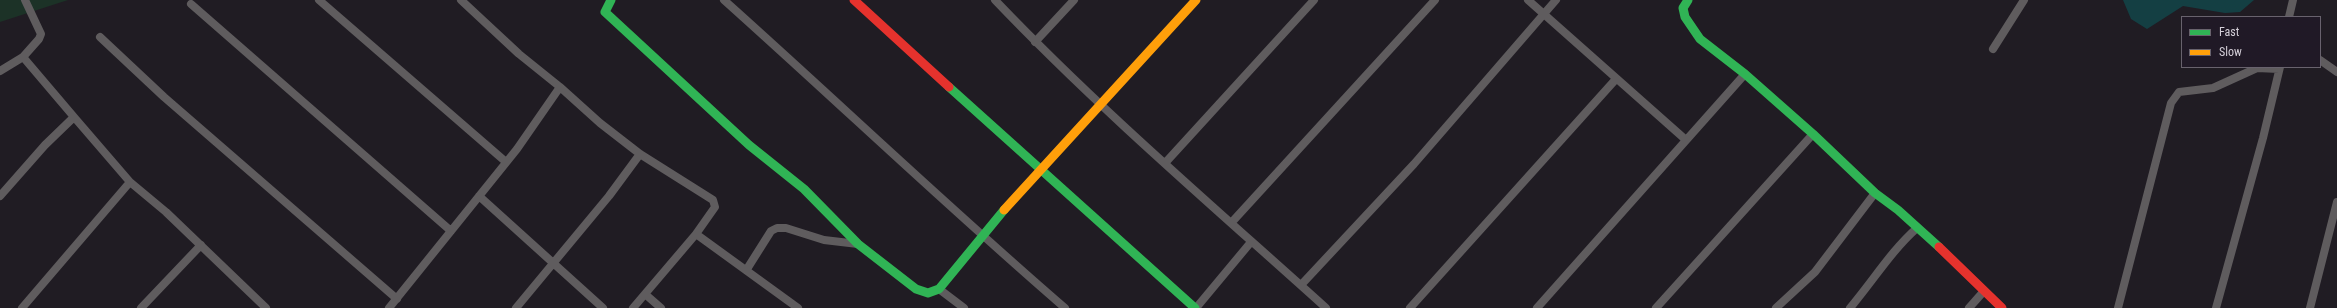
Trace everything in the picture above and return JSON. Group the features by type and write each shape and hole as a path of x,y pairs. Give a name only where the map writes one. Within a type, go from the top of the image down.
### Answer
{"street":[{"path":"0,71 23,57 39,39 40,34 25,0"},
{"path":"319,0 506,162"},
{"path":"461,0 519,54 560,87 600,124 640,154 713,200 715,207 696,234 633,308"},
{"path":"611,0 604,12 749,145 804,189 858,244 916,289 928,293 939,289 981,236 1039,170 1102,104 1196,0"},
{"path":"724,0 825,90 981,236 1065,308"},
{"path":"854,0 1039,170 1195,308 1251,242"},
{"path":"995,0 1035,42 1232,222 1251,242 1326,308"},
{"path":"1035,42 1074,0"},
{"path":"1166,162 1314,0"},
{"path":"1232,222 1435,0"},
{"path":"1528,0 1686,140"},
{"path":"1301,286 1414,164 1556,0"},
{"path":"1688,0 1683,8 1685,18 1700,39 1745,74 1813,134 1875,193 1952,258 2002,308"},
{"path":"1993,49 2024,0"},
{"path":"2289,16 2293,0"},
{"path":"191,4 451,231"},
{"path":"100,37 164,97 397,299"},
{"path":"23,57 130,182 201,245 266,308"},
{"path":"2321,61 2337,72"},
{"path":"2118,308 2172,103 2179,92 2213,88 2257,68 2280,68 2263,138 2216,308"},
{"path":"1538,308 1745,74"},
{"path":"1410,308 1616,79"},
{"path":"390,308 531,130 560,87"},
{"path":"0,196 45,145 74,117"},
{"path":"1656,308 1813,134"},
{"path":"516,308 609,196 640,154"},
{"path":"22,308 130,182"},
{"path":"1776,308 1815,272 1875,193"},
{"path":"480,196 552,264 603,308"},
{"path":"2310,308 2337,202"},
{"path":"747,269 771,231 777,228 786,228 839,243 858,244"},
{"path":"1850,308 1874,280 1898,245 1917,228"},
{"path":"696,234 747,269 798,308"},
{"path":"141,308 201,245"},
{"path":"939,289 964,308"},
{"path":"1969,308 1984,291"},
{"path":"645,294 661,308"}],"green space":[{"path":"0,0 68,0 0,22"}],"water":[{"path":"2123,0 2254,0 2240,12 2225,13 2183,6 2147,29 2131,19"}],"traffic: fast":[{"path":"611,0 605,12 749,145 804,189 858,244 916,289 928,293 939,289 1004,210"},
{"path":"1688,0 1683,8 1685,17 1700,39 1745,74 1813,134 1875,193 1898,210 1939,247"},
{"path":"949,87 1195,308"}],"traffic: slow":[{"path":"1004,210 1196,0"}],"traffic: jam":[{"path":"854,0 949,87"},
{"path":"1939,247 2002,308"}]}
